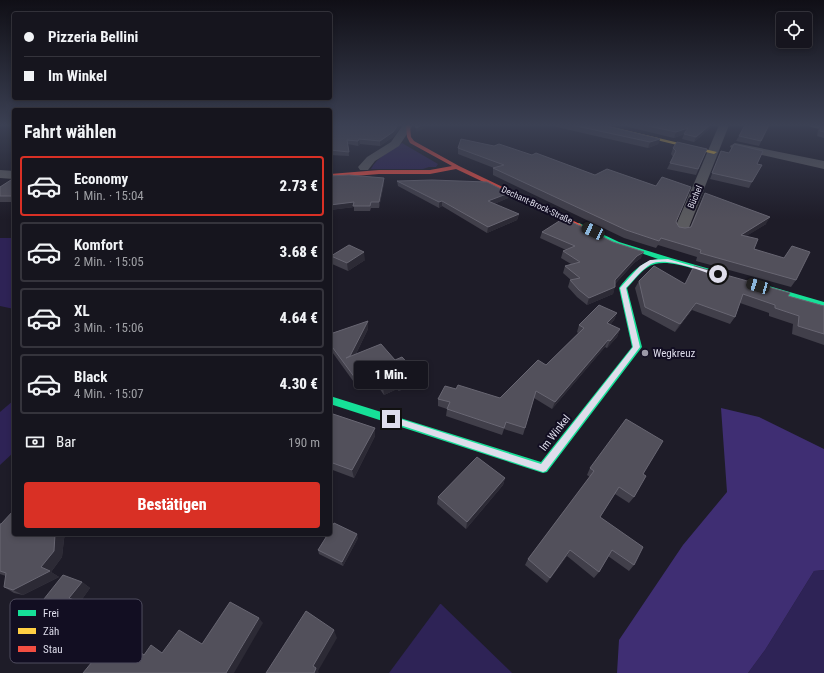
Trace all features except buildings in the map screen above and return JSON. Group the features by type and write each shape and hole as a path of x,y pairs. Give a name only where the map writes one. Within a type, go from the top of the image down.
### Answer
{"street":[{"name":"Dechant-Brock-Straße","path":"364,170 371,159 375,156"},
{"name":"Dechant-Brock-Straße","path":"438,156 457,167 618,243 668,260 733,278"},
{"name":"Büchel","path":"681,230 712,156"},
{"path":"772,156 824,165"},
{"path":"332,176 340,176 364,170 379,172 430,172 457,167"},
{"path":"0,174 12,175"},
{"name":"Im Winkel","path":"332,401 543,468 637,347 623,288 642,268 652,262 668,260"},
{"path":"748,283 824,305"}],"shaded area":[{"path":"383,156 425,156 438,164 436,167 423,169 371,169"},
{"path":"0,238 12,238 12,309 0,306"},
{"path":"12,402 12,454 0,465 0,412"},
{"path":"721,408 759,417 824,449 824,570 814,571 765,650 748,673 617,673 619,640 683,545 727,492"},
{"path":"824,570 824,673 748,673 765,650 814,571"},
{"path":"441,604 512,673 389,673"}],"traffic: fast":[{"path":"579,225 617,243 668,260 721,275"},
{"path":"332,401 543,468 637,347 623,288 642,268 652,262 668,260"},
{"path":"759,286 824,305"}],"traffic: jam":[{"path":"438,156 579,225"},
{"path":"332,176 379,172 430,172 457,167"}],"place":[{"name":"Wegkreuz","path":"645,353"}],"route":[{"path":"391,419 543,468 637,347 623,288 642,268 652,262 668,260 718,274"}]}
